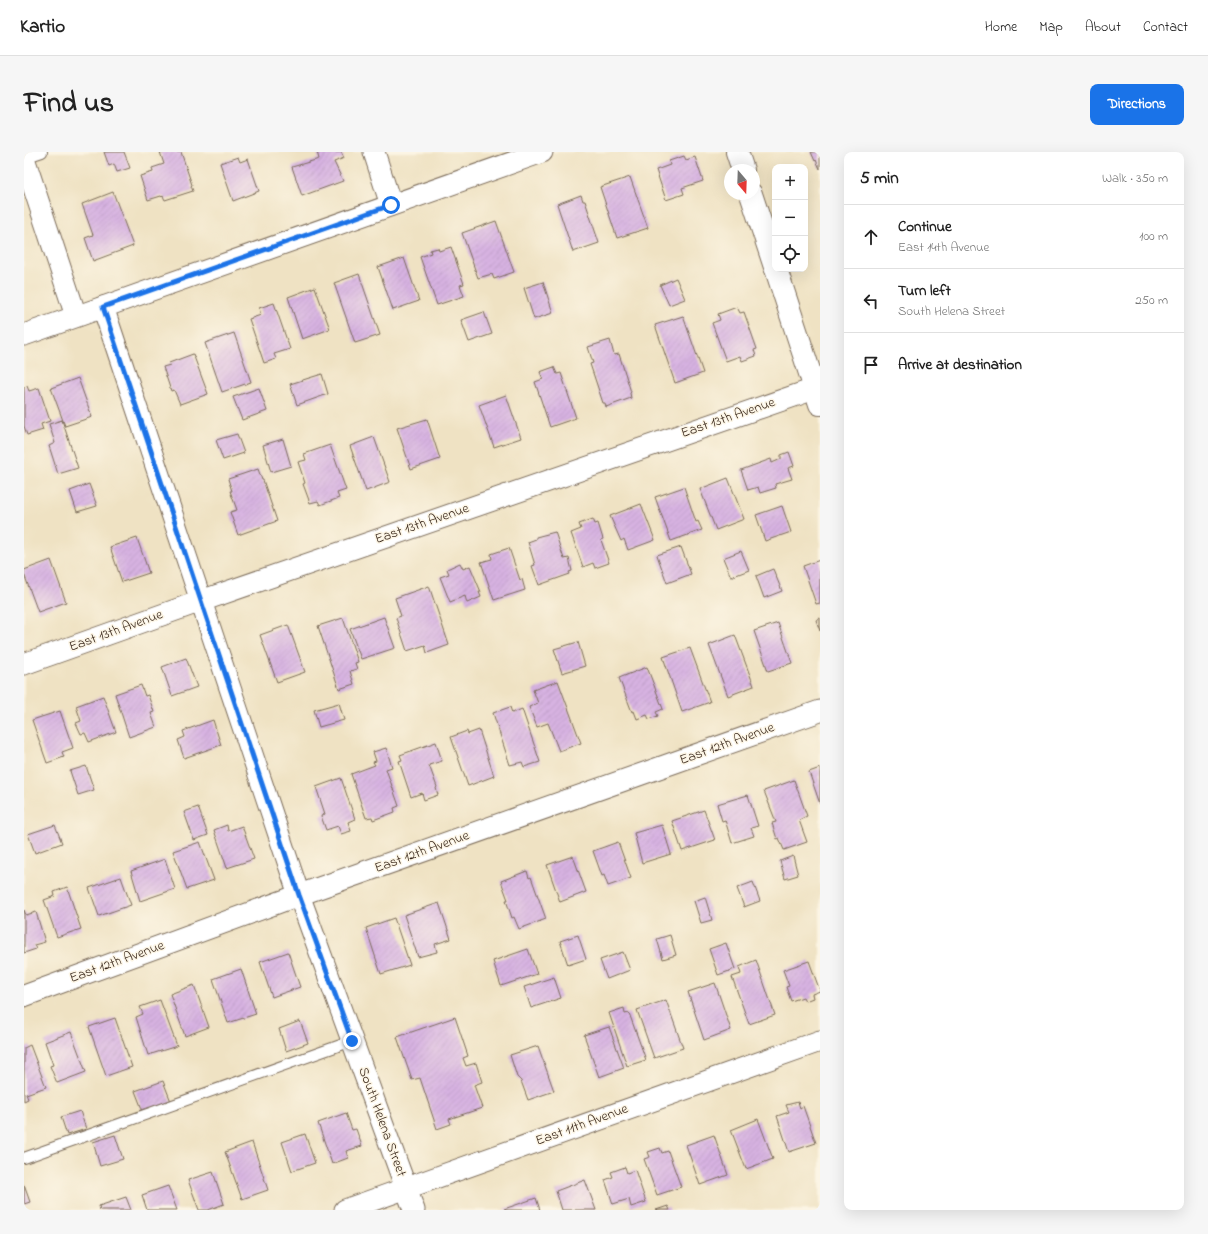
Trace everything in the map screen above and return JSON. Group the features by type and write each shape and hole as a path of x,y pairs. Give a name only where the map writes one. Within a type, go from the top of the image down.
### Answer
{"main road":[{"path":"737,152 741,164"},
{"path":"753,200 772,259"},
{"path":"776,272 818,393"}],"street":[{"path":"374,152 391,205"},
{"path":"24,335 542,152"},
{"path":"24,158 76,316"},
{"name":"South Helena Street","path":"103,307 299,895 414,1210"},
{"name":"East 13th Avenue","path":"24,664 201,601 818,393"},
{"name":"East 12th Avenue","path":"24,996 299,895 820,711"},
{"name":"East 11th Avenue","path":"345,1210 820,1041"}],"lane":[{"path":"24,158 42,152"},
{"path":"24,1158 352,1041"}],"building":[{"path":"104,152 124,152 130,168 117,172 114,164 109,166"},
{"path":"160,152 181,152 193,191 165,200 163,196 161,196 148,200 140,176 153,172 152,168 164,164"},
{"path":"317,152 341,152 344,158 334,162 343,181 302,196 292,167 319,159"},
{"path":"811,152 820,152 820,169 816,160 815,161"},
{"path":"684,156 686,160 695,157 703,181 682,188 684,194 666,200 656,170 670,165 669,161"},
{"path":"238,157 240,162 248,159 259,191 233,201 220,163"},
{"path":"630,177 648,228 617,238 600,187"},
{"path":"113,192 133,246 93,261 85,238 93,235 82,204"},
{"path":"581,195 583,201 585,201 599,243 573,252 557,204"},
{"path":"496,221 514,272 494,279 492,274 478,278 462,233"},
{"path":"451,247 464,284 460,285 464,296 437,305 420,257 431,253 430,250 438,248 439,251"},
{"path":"404,258 419,301 393,310 378,267"},
{"path":"359,274 380,335 355,343 334,283"},
{"path":"676,278 685,299 669,305 660,285"},
{"path":"543,282 553,313 534,319 524,288"},
{"path":"315,287 330,329 302,339 288,297"},
{"path":"274,303 290,349 274,354 276,359 264,363 249,319 261,315 259,308"},
{"path":"737,307 740,313 744,312 757,349 754,350 756,356 742,361 740,356 726,361 712,323 720,320 718,314"},
{"path":"484,312 492,334 469,342 461,320"},
{"path":"683,316 703,373 675,383 655,325"},
{"path":"234,333 251,382 222,392 205,343"},
{"path":"610,340 614,355 619,354 631,392 631,398 606,407 605,403 603,403 590,364 593,363 588,347"},
{"path":"193,354 208,394 180,404 174,390 171,391 163,367 170,365 169,363"},
{"path":"554,367 557,374 561,373 576,418 550,427 535,382 543,379 540,372"},
{"path":"322,374 328,394 297,405 290,384"},
{"path":"78,378 92,417 65,426 51,388"},
{"path":"27,386 29,391 39,388 50,421 41,424 43,430 27,435 24,426 24,387"},
{"path":"259,388 267,411 242,420 233,397"},
{"path":"506,395 521,438 494,447 479,405"},
{"path":"427,419 440,459 411,469 397,428"},
{"path":"62,420 78,468 58,474 49,446 55,443 49,424"},
{"path":"237,434 244,453 223,460 216,440"},
{"path":"374,437 390,482 366,491 350,446"},
{"path":"283,439 291,466 271,472 263,445"},
{"path":"330,445 346,490 337,493 339,498 320,505 318,501 310,503 303,484 305,483 298,462 306,460 304,454"},
{"path":"789,452 794,466 788,468 792,479 775,484 776,488 760,493 758,487 748,490 741,470 771,459 772,463 781,459 781,455"},
{"path":"258,469 277,521 238,535 230,512 237,510 230,491 232,491 228,479"},
{"path":"728,478 744,519 716,530 700,489"},
{"path":"89,484 97,506 77,512 70,491"},
{"path":"684,487 696,522 698,521 702,530 671,541 655,497"},
{"path":"641,504 655,540 628,550 624,539 621,541 610,516"},
{"path":"782,506 791,532 765,541 756,515"},
{"path":"593,519 595,524 598,523 603,539 601,540 609,563 595,568 593,563 583,567 571,533 581,529 579,524"},
{"path":"555,532 564,559 569,558 572,571 569,572 570,574 539,585 532,566 535,565 528,542 536,539 536,537"},
{"path":"137,538 149,573 122,582 110,547"},
{"path":"681,547 691,574 667,583 657,555"},
{"path":"509,548 525,590 494,600 481,562 492,559 491,554"},
{"path":"741,551 749,570 731,577 723,558"},
{"path":"51,560 66,602 38,612 24,574 24,570"},
{"path":"820,560 820,603 816,604 803,566"},
{"path":"460,563 463,569 470,566 481,592 479,592 481,597 467,603 465,596 450,602 440,577 449,574 447,569"},
{"path":"773,569 782,591 764,598 756,576"},
{"path":"429,586 449,645 427,653 425,645 407,651 396,618 401,616 395,598"},
{"path":"384,617 395,648 361,659 350,629"},
{"path":"343,618 358,662 355,663 357,669 350,671 354,684 339,689 318,626"},
{"path":"820,618 820,631 816,620"},
{"path":"778,623 792,663 768,671 754,631"},
{"path":"288,625 305,672 277,682 260,635"},
{"path":"735,635 754,686 728,696 709,645"},
{"path":"578,642 585,666 562,673 554,649"},
{"path":"690,648 710,702 682,712 663,657"},
{"path":"186,658 197,687 172,696 162,667"},
{"path":"647,667 663,709 656,712 658,716 649,719 647,715 637,719 634,711 632,712 619,678"},
{"path":"558,681 581,743 559,751 548,723 537,727 529,707 538,703 533,690"},
{"path":"141,685 145,696 148,695 154,712 151,713 156,727 129,737 115,694"},
{"path":"103,696 116,732 89,742 85,733 81,734 76,723 81,721 76,706"},
{"path":"339,703 344,720 319,727 314,710"},
{"path":"510,707 512,713 522,709 540,762 524,767 522,762 510,765 493,713"},
{"path":"60,711 73,748 62,752 64,757 47,763 32,720"},
{"path":"213,720 221,745 184,758 178,740 185,737 183,731"},
{"path":"479,730 494,776 468,786 451,737 467,731 468,734"},
{"path":"436,742 442,761 429,765 437,787 438,795 424,800 422,793 411,797 399,761 402,760 400,755"},
{"path":"386,748 392,767 386,769 399,806 394,808 395,812 373,820 372,817 366,818 351,774 375,765 373,762 376,761 373,752"},
{"path":"86,766 94,790 78,795 70,771"},
{"path":"820,768 820,804 809,772"},
{"path":"341,778 355,819 348,822 351,831 341,834 338,826 326,830 321,816 325,814 316,787"},
{"path":"794,780 807,816 799,820 807,842 784,850 779,838 777,839 772,823 776,822 764,791"},
{"path":"748,795 758,826 751,828 754,836 732,843 725,820 722,821 717,804"},
{"path":"198,807 208,835 194,840 184,812"},
{"path":"704,810 715,840 682,851 672,821"},
{"path":"55,825 62,843 35,853 28,834"},
{"path":"227,825 228,831 242,826 254,859 227,868 214,830"},
{"path":"662,825 671,854 642,863 634,833"},
{"path":"200,842 214,880 187,889 173,851"},
{"path":"618,842 631,878 608,886 604,875 602,876 593,851"},
{"path":"573,856 586,892 560,902 547,865"},
{"path":"793,856 798,875 785,879 780,861"},
{"path":"165,859 175,889 140,901 131,871"},
{"path":"527,871 529,878 531,877 546,919 519,929 514,917 512,918 506,900 508,900 501,881"},
{"path":"121,877 131,905 99,916 89,888"},
{"path":"753,882 760,901 744,907 737,888"},
{"path":"67,887 81,929 57,937 44,900 55,896 54,892"},
{"path":"705,897 712,920 701,923 694,901"},
{"path":"439,903 451,939 435,944 437,952 418,957 404,915"},
{"path":"24,910 26,915 36,912 45,942 34,945 36,949 24,953"},
{"path":"394,918 410,965 381,974 366,928"},
{"path":"578,935 586,959 568,965 560,941"},
{"path":"670,935 676,955 663,959 657,939"},
{"path":"726,943 735,969 718,975 709,949"},
{"path":"528,949 537,974 501,986 493,961"},
{"path":"288,952 300,987 272,997 260,962"},
{"path":"623,952 630,970 607,979 600,960"},
{"path":"756,960 775,1015 749,1024 732,977 741,974 739,967"},
{"path":"809,961 820,991 812,994 813,998 805,1001 803,997 791,1001 786,987 789,986 783,970"},
{"path":"241,969 256,1014 228,1023 213,979"},
{"path":"554,977 561,998 531,1008 524,987"},
{"path":"715,983 731,1030 704,1040 688,992"},
{"path":"194,985 209,1027 185,1036 170,994"},
{"path":"160,1000 177,1046 148,1055 136,1017 143,1014 140,1007"},
{"path":"666,1000 683,1048 654,1058 637,1010"},
{"path":"624,1008 625,1014 629,1013 646,1060 627,1066 609,1013"},
{"path":"455,1017 468,1056 463,1058 466,1066 476,1063 482,1082 474,1085 482,1108 449,1119 451,1124 437,1129 420,1078 412,1080 397,1037"},
{"path":"115,1018 132,1067 106,1076 89,1027"},
{"path":"300,1021 308,1043 286,1051 279,1029"},
{"path":"609,1027 624,1068 599,1077 584,1035"},
{"path":"71,1032 86,1072 57,1083 50,1066 53,1065 45,1042"},
{"path":"30,1045 46,1087 26,1094 28,1099 24,1101 24,1048"},
{"path":"538,1046 554,1091 528,1100 521,1081 517,1077 510,1055"},
{"path":"163,1081 172,1104 144,1114 135,1091"},
{"path":"798,1102 800,1108 803,1106 816,1143 789,1152 777,1116 789,1112 786,1105"},
{"path":"80,1111 86,1129 67,1135 61,1117"},
{"path":"346,1113 352,1130 356,1129 362,1146 346,1151 348,1158 332,1164 318,1123"},
{"path":"758,1119 773,1159 746,1169 731,1130"},
{"path":"305,1134 315,1163 292,1171 282,1142"},
{"path":"115,1135 123,1159 100,1166 93,1142"},
{"path":"714,1135 728,1175 700,1185 686,1145"},
{"path":"252,1142 268,1190 242,1199 225,1152"},
{"path":"660,1148 662,1153 668,1151 681,1187 657,1195 644,1159 650,1157 648,1152"},
{"path":"625,1167 627,1173 635,1170 646,1202 631,1207 629,1199 613,1204 605,1180 613,1177 611,1172"},
{"path":"213,1172 224,1204 208,1210 199,1210 188,1180"},
{"path":"585,1180 596,1210 562,1210 556,1191"},
{"path":"24,1185 30,1202 24,1204"},
{"path":"168,1186 177,1210 147,1210 142,1195"},
{"path":"126,1197 131,1210 100,1210 99,1206"},
{"path":"536,1198 540,1210 504,1209"},
{"path":"668,1206 670,1210 656,1210"}],"route":[{"path":"352,1041 299,895 103,307 391,205"}]}
